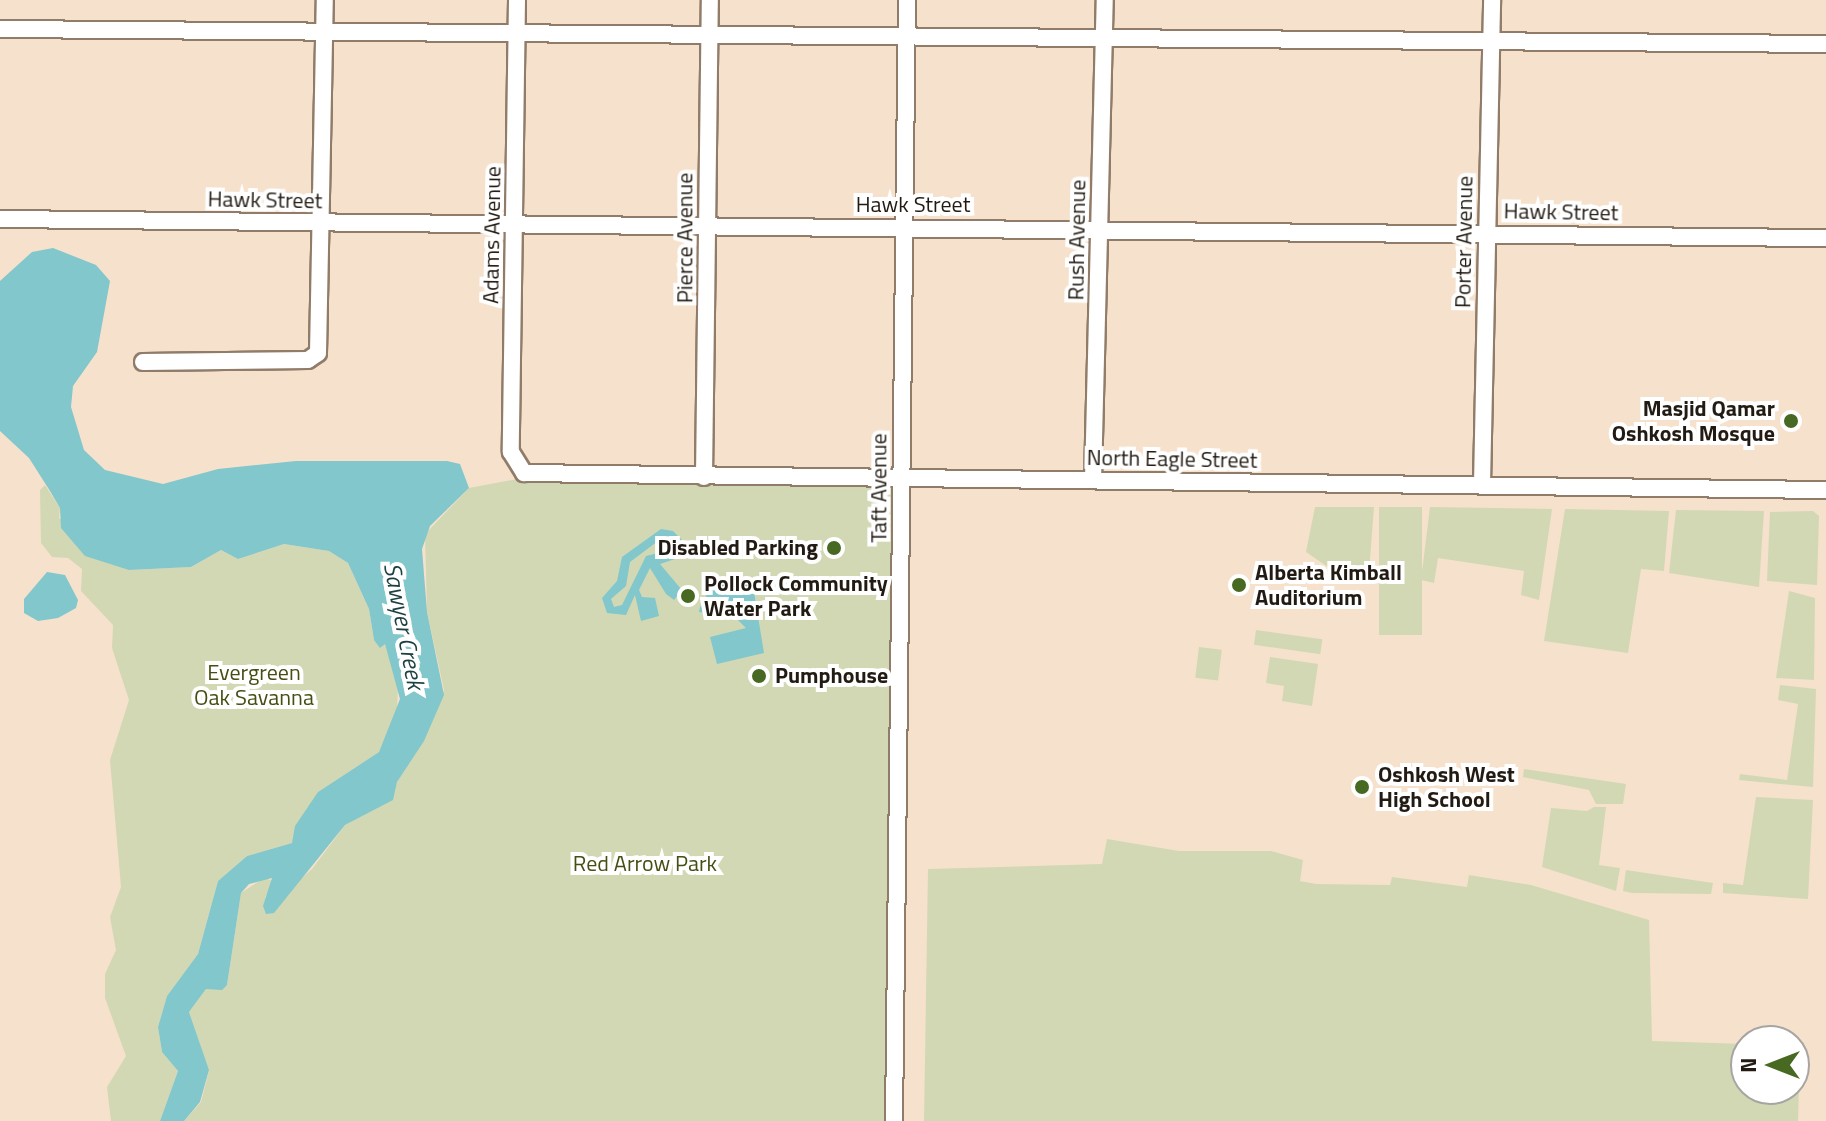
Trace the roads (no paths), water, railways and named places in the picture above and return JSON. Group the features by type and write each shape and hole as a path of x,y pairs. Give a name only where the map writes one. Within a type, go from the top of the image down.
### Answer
{"street":[{"path":"143,362 315,356 321,346 325,0"},
{"name":"Adams Avenue","path":"517,0 511,452 519,468"},
{"name":"Pierce Avenue","path":"704,477 710,0"},
{"name":"Taft Avenue","path":"894,1121 907,0"},
{"name":"Rush Avenue","path":"1093,480 1105,0"},
{"name":"Porter Avenue","path":"1482,484 1492,0"},
{"path":"0,29 1104,35 1826,44"},
{"name":"Hawk Street","path":"0,219 707,227 1099,227 1826,238"},
{"name":"North Eagle Street","path":"519,468 533,476 1826,490"}],"water":[{"name":"Sawyer Creek","path":"53,248 96,265 110,281 97,352 73,386 71,407 84,450 105,470 163,484 218,469 296,461 447,461 460,464 469,488 430,526 422,549 427,612 444,695 424,741 397,782 393,800 345,825 274,913 266,914 263,906 272,878 249,884 241,893 227,985 222,990 206,989 189,1012 209,1070 200,1102 184,1121 160,1121 178,1071 162,1052 158,1027 167,996 198,954 218,881 247,856 292,843 295,826 318,792 379,752 400,699 385,644 380,648 374,640 369,609 348,563 329,551 284,544 238,559 221,550 191,567 129,570 85,556 61,528 60,508 50,491 29,458 0,431 0,281 32,252"},
{"path":"661,529 673,531 682,540 678,558 660,564 681,589 674,600 666,594 650,568 639,590 642,597 655,598 659,616 641,621 635,595 626,615 607,613 602,598 617,581 622,557","holes":["662,538 671,541 671,550 646,556 622,605 614,607 611,599 626,586 630,562"]},
{"path":"47,572 65,575 78,600 76,608 58,618 38,621 24,613 24,599"},
{"path":"733,577 748,578 753,586 764,653 717,664 710,637 746,628 734,616 699,612 711,587"}],"place":[{"name":"Masjid Qamar Oshkosh Mosque","path":"1791,421"},
{"name":"Disabled Parking","path":"834,548"},
{"name":"Alberta Kimball Auditorium","path":"1239,585"},
{"name":"Pollock Community Water Park","path":"688,596"},
{"name":"Pumphouse","path":"759,676"},
{"name":"Oshkosh West High School","path":"1362,787"}],"park label":[{"name":"Evergreen Oak Savanna","path":"254,684"},
{"name":"Red Arrow Park","path":"645,864"}]}
